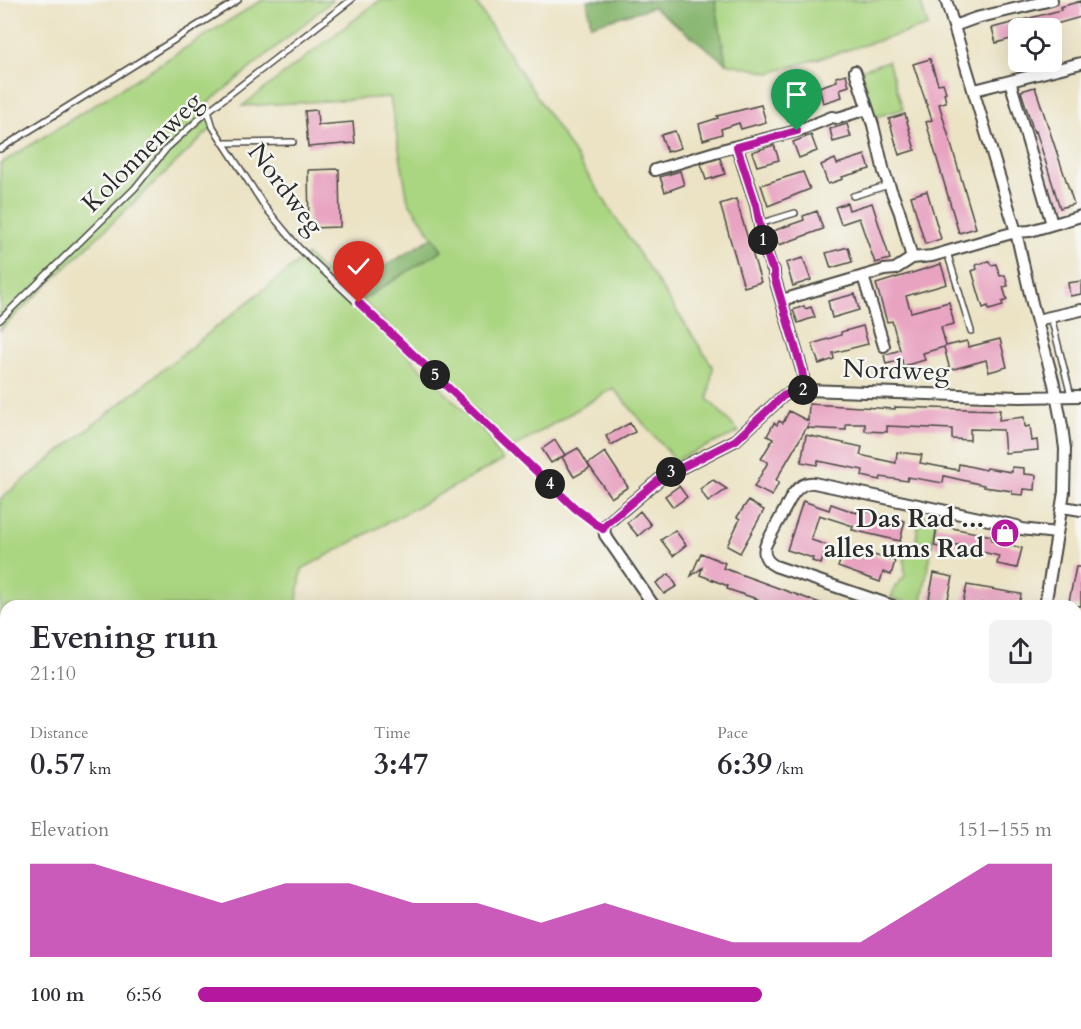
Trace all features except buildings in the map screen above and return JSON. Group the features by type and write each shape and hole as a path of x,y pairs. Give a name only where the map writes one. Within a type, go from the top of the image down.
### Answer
{"street":[{"path":"946,0 1016,232 1056,396 1065,449 1063,507 1056,533 1046,600"},
{"path":"954,26 976,18 1052,0"},
{"path":"975,90 1081,63"},
{"path":"855,71 883,160 882,166 900,213 912,258"},
{"path":"1010,81 1052,224"},
{"path":"656,170 791,133 832,117 838,118 867,109"},
{"path":"737,147 802,370 805,390"},
{"path":"782,300 895,269 912,258 947,252 1081,216"},
{"path":"863,276 884,346"},
{"path":"1037,320 1081,310"},
{"name":"Nordweg","path":"650,600 607,537 603,529 606,524 661,478 736,440 783,396 794,391 805,390 1019,397 1076,396"},
{"path":"875,600 775,566 766,559 764,552 766,544 799,487 814,483 1017,526 1022,529 1056,533"},
{"path":"1063,507 1081,510"}],"lane":[{"path":"0,149 238,0"},
{"name":"Kolonnenweg","path":"0,320 135,188 167,148 208,111 351,0"},
{"name":"Nordweg","path":"208,111 213,127 265,207 299,248 575,508 603,529"},
{"path":"224,143 293,142"},
{"path":"853,196 889,185"},
{"path":"759,224 795,213"},
{"path":"947,252 971,331"},
{"path":"1051,316 1076,396"}],"green space":[{"path":"262,0 333,0 202,108 213,127 0,330 0,164"},
{"path":"380,0 474,0 713,367 708,399 739,432 675,460 613,388 513,448 362,300 442,250 408,201 390,97 242,106"},
{"path":"587,0 715,0 726,63 653,7 591,25"},
{"path":"715,0 920,0 928,26 770,73 726,63"},
{"path":"888,61 903,109 875,117 861,70"},
{"path":"433,237 442,250 362,300 349,288"},
{"path":"307,255 488,435 495,451 503,460 302,569 297,600 0,600 0,499"},
{"path":"919,513 937,517 922,600 891,598 895,587 905,576 904,560 916,542"}],"place":[{"name":"Das Rad ... alles ums Rad","path":"1005,533"}],"route":[{"path":"359,303 575,508 603,529 661,478 736,440 786,393 805,390 800,360 774,276 775,272 764,247 755,210 756,205 737,147 797,131"}]}
